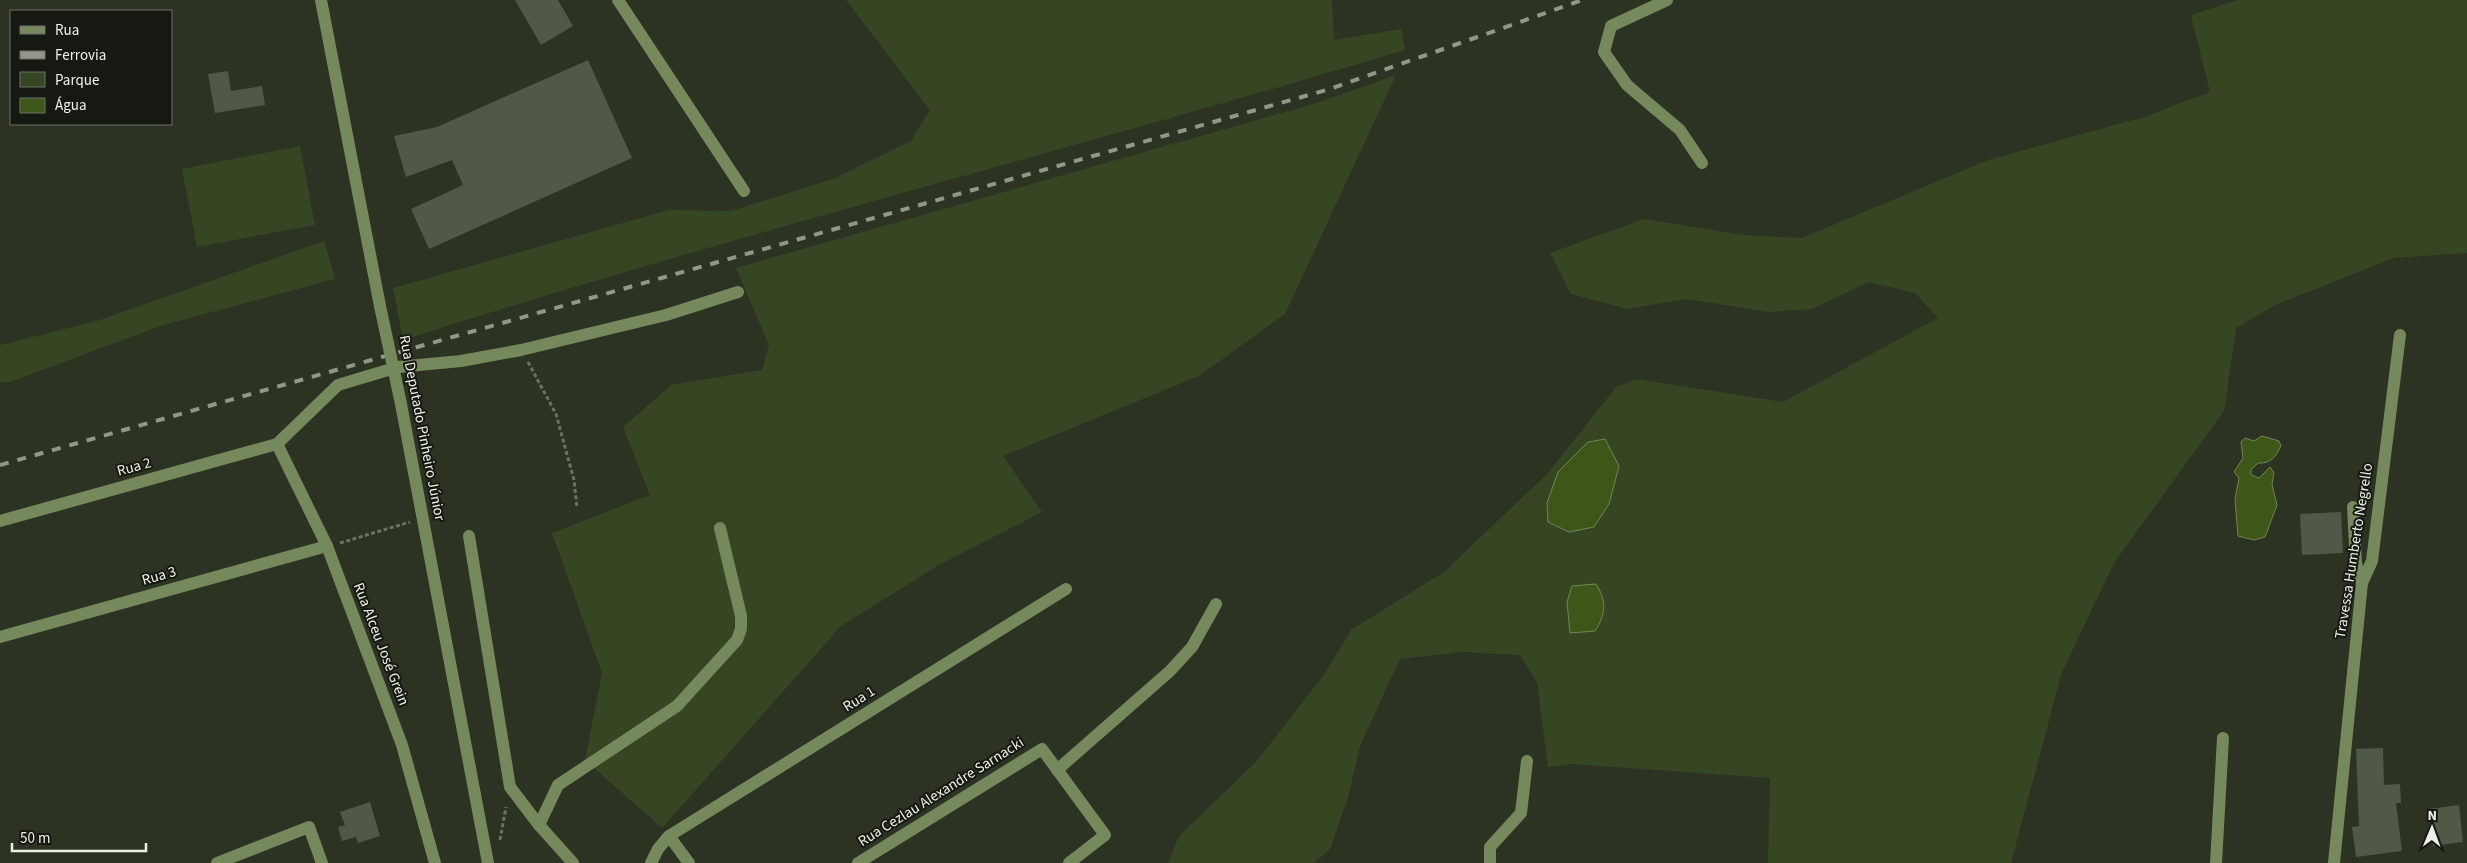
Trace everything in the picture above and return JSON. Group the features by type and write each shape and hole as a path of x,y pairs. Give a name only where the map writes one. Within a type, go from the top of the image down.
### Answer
{"street":[{"name":"Rua Deputado Pinheiro Júnior","path":"321,0 380,306 424,518 488,863"},
{"path":"618,0 744,192"},
{"path":"1667,0 1611,26 1604,52 1626,85 1680,130 1702,163"},
{"path":"277,444 338,385 398,367 461,360 521,350 666,315 738,292"},
{"name":"Travessa Humberto Negrello","path":"2334,863 2362,583 2372,562 2400,335"},
{"name":"Rua 2","path":"0,521 277,444"},
{"name":"Rua Alceu José Grein","path":"277,444 327,546 402,745 435,863"},
{"path":"2353,507 2356,563 2362,583"},
{"path":"539,825 558,785 677,706 737,640 741,629 741,616 720,528"},
{"path":"469,536 510,787 539,825 573,863"},
{"name":"Rua 3","path":"0,637 327,546"},
{"name":"Rua 1","path":"669,836 1066,589"},
{"path":"1069,863 1105,835 1057,770 1170,671 1192,647 1216,604"},
{"path":"2216,863 2223,738"},
{"name":"Rua Cezlau Alexandre Sarnacki","path":"858,863 1042,749 1057,770"},
{"path":"1490,863 1490,848 1520,813 1527,761"},
{"path":"217,863 309,826 322,863"},
{"path":"651,863 669,836 689,863"}],"path":[{"path":"521,350 556,414 574,480 577,508"},
{"path":"327,546 424,518"},
{"path":"499,844 510,787"}],"green space":[{"path":"846,0 1332,0 1334,40 1401,29 1405,50 1154,123 652,264 403,340 393,288 669,210 731,211 833,179 911,141 930,110"},
{"path":"2238,0 2467,0 2467,253 2394,258 2277,304 2236,328 2224,411 2114,563 2062,672 2011,863 1768,863 1770,778 1572,764 1548,767 1537,683 1520,655 1461,652 1400,659 1360,746 1348,798 1330,849 1314,863 1168,863 1179,836 1256,762 1323,676 1351,630 1444,572 1548,473 1616,387 1636,379 1783,402 1938,318 1915,293 1869,282 1812,309 1769,312 1687,299 1627,309 1571,294 1550,253 1644,219 1743,235 1802,238 1988,160 2144,117 2210,92 2191,15"},
{"path":"1396,75 1285,314 1199,376 1003,456 1042,512 939,565 841,626 662,828 585,760 602,673 552,533 650,495 623,427 671,385 762,370 769,345 736,268 1317,103"},
{"path":"300,146 315,225 197,247 182,169"},
{"path":"324,241 335,279 163,325 10,382 0,382 0,345 97,321"}],"water":[{"path":"2262,436 2279,441 2281,446 2270,461 2258,463 2251,470 2251,475 2259,478 2270,467 2274,473 2272,485 2277,505 2265,537 2254,540 2238,536 2235,499 2239,478 2234,472 2243,458 2241,442 2245,438 2254,441"},
{"path":"1605,439 1619,466 1609,504 1594,527 1569,532 1548,522 1547,503 1558,472 1588,442"},
{"path":"1596,584 1602,596 1604,608 1599,625 1595,631 1570,633 1567,602 1572,586"}],"building":[{"path":"515,0 558,0 573,26 541,45"},
{"path":"588,60 632,158 429,249 411,209 463,185 452,160 406,177 394,136 437,127"},
{"path":"228,71 231,91 262,86 265,105 215,113 208,74"},
{"path":"2341,512 2343,553 2302,555 2300,514"},
{"path":"2383,748 2384,785 2400,784 2401,803 2396,803 2402,851 2356,857 2352,827 2359,826 2356,749"},
{"path":"370,802 380,836 358,843 356,837 342,841 338,827 345,825 340,812"},
{"path":"2459,805 2463,842 2433,846 2429,809"}],"railway":[{"path":"0,465 1330,89 1582,0"}]}
